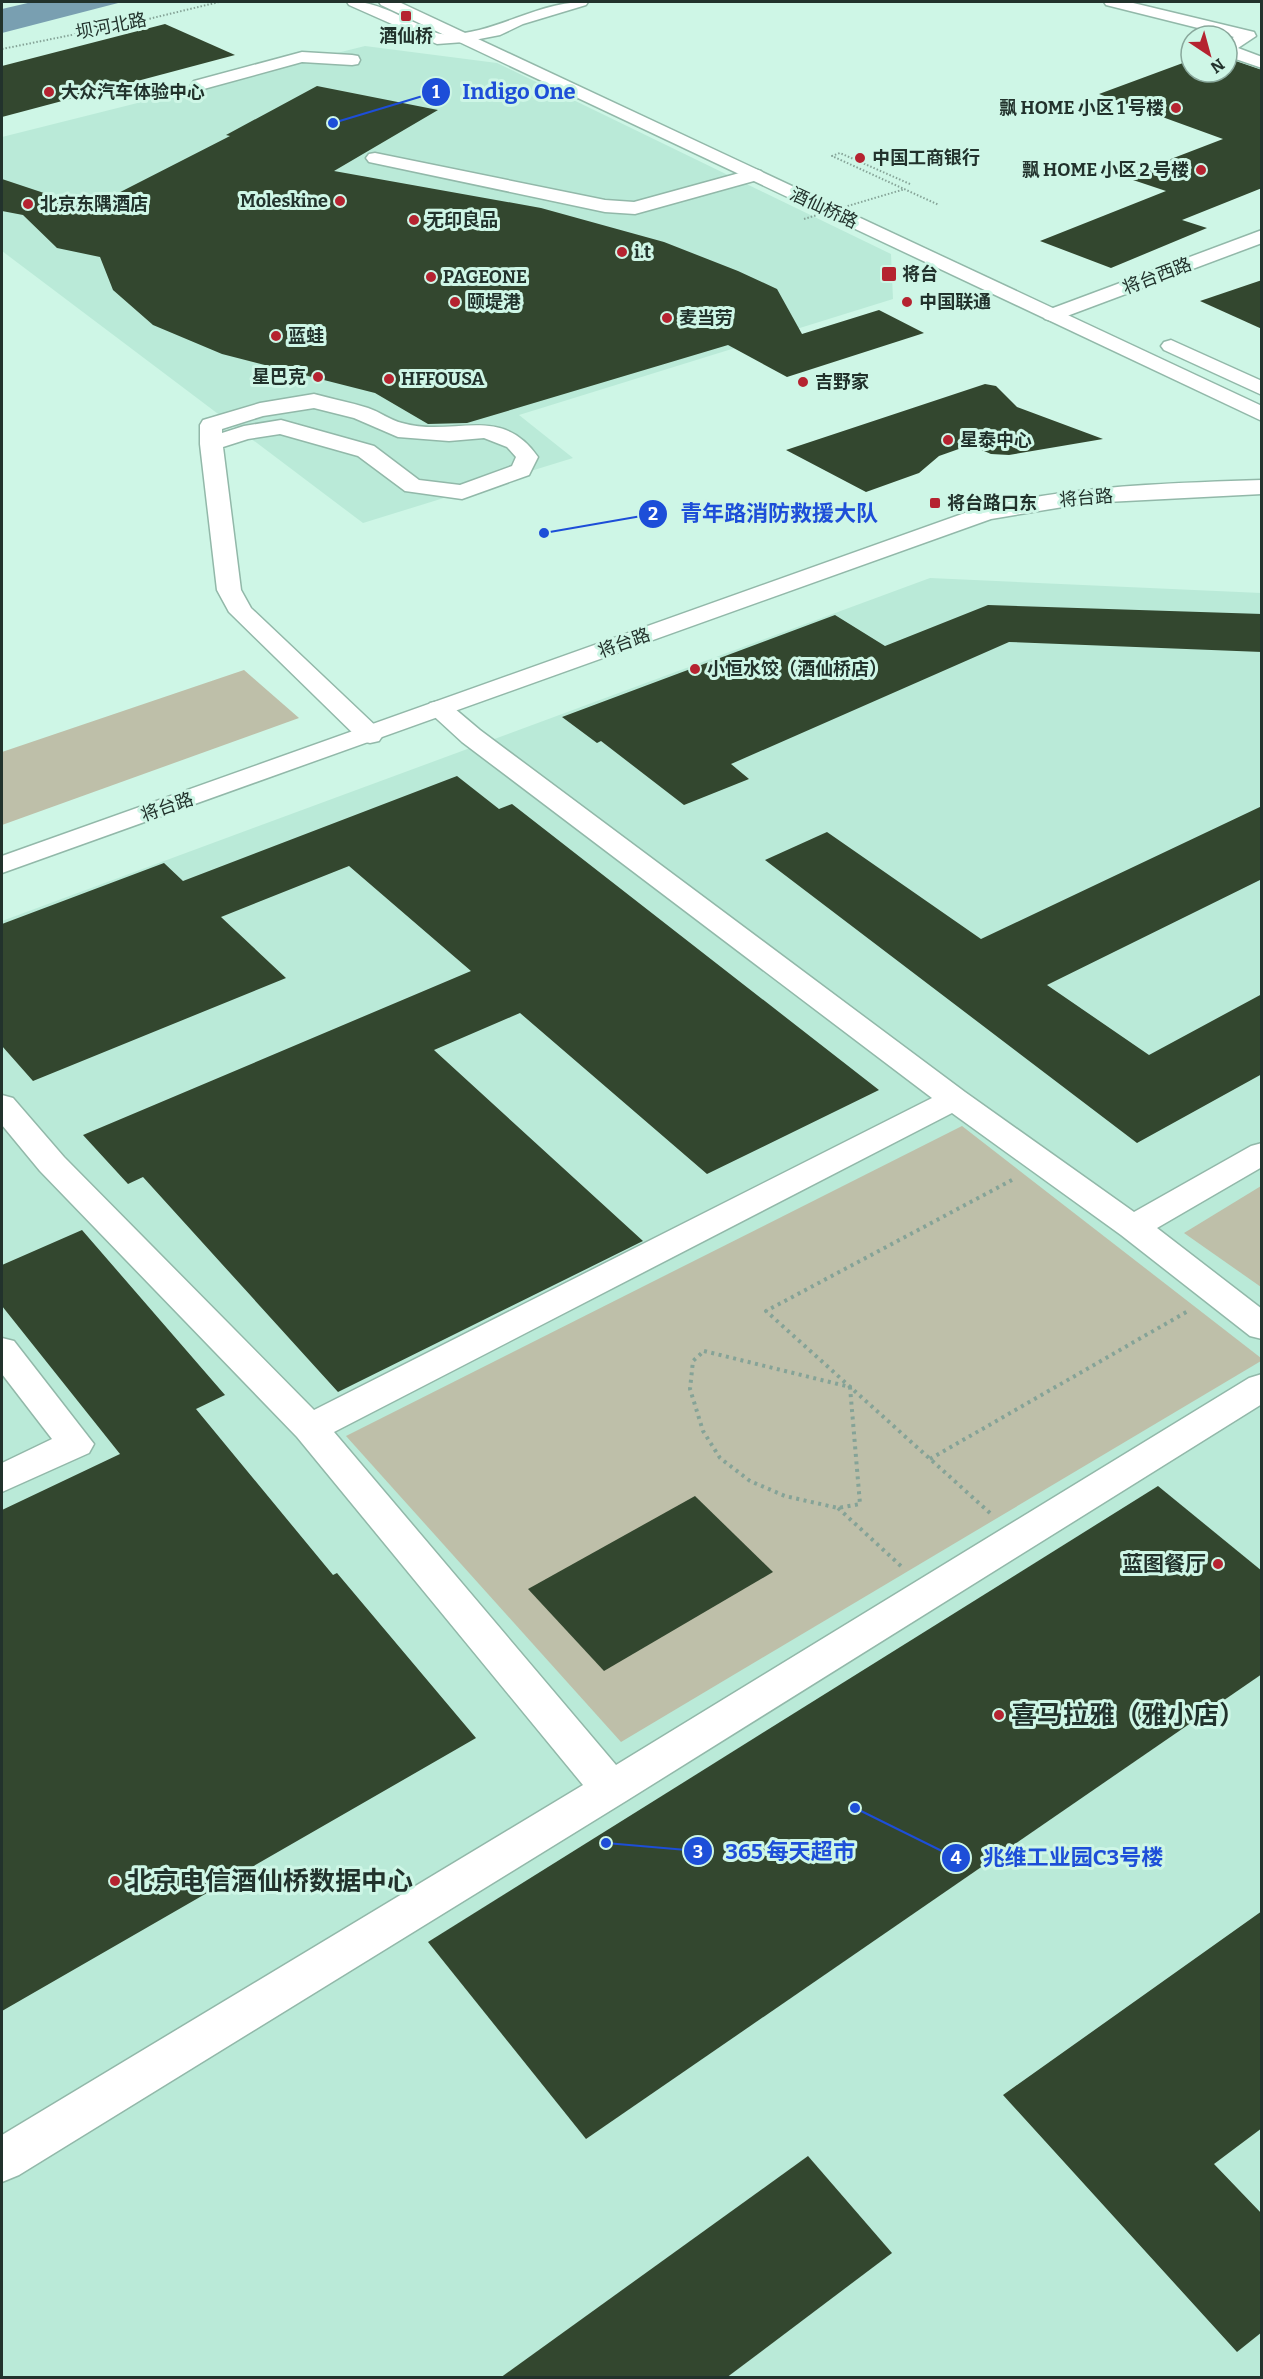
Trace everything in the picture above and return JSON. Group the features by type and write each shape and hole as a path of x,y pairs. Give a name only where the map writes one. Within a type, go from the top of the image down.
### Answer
{"street":[{"path":"355,2 437,39 466,29"},
{"name":"酒仙桥路","path":"387,2 466,29 754,175 1262,415"},
{"path":"426,2 447,11"},
{"path":"494,32 518,21 580,2"},
{"path":"1112,2 1200,24"},
{"name":"酒仙桥路","path":"466,29 494,32 515,41"},
{"path":"1239,34 1248,36 1239,42"},
{"path":"1239,54 1262,63"},
{"path":"200,85 302,57 352,60"},
{"path":"375,158 605,206 635,208 754,175"},
{"name":"将台西路","path":"1052,315 1262,236"},
{"path":"1060,294 1103,315"},
{"path":"1156,339 1262,389"},
{"path":"211,444 244,433 281,427 366,451 413,486 462,492 521,470 527,457 515,442 486,430 449,434 398,430 362,413 314,401 260,410 211,425 211,444 229,590 241,612 370,735"},
{"name":"将台路","path":"2,865 984,514 1023,504 1074,499 1181,489 1262,488"},
{"path":"439,710 481,744 954,1099 1133,1227 1262,1327"},
{"path":"310,1428 954,1099"},
{"path":"2,1105 52,1164 310,1428 611,1789"},
{"path":"1133,1227 1262,1153"},
{"path":"2,1350 76,1444 2,1478"},
{"path":"2,2160 611,1789 1262,1387"}],"path":[{"name":"坝河北路","path":"2,49 136,22 219,2"},
{"path":"910,184 840,153 832,156 939,205"},
{"path":"804,219 905,189"},
{"path":"1018,1537 766,1311 1043,1164"},
{"path":"929,1459 1218,1294"},
{"path":"704,1350 850,1387 860,1504 838,1508 784,1496 750,1481 720,1458 703,1431 690,1389 693,1361 704,1350"},
{"path":"838,1508 929,1592"}],"shaded area":[{"name":"颐堤港","path":"365,46 497,63 891,254 893,299 519,415 573,458 363,523 2,251 2,137"},
{"path":"930,578 1261,593 1261,2377 2,2378 2,921"},
{"path":"244,670 299,718 2,825 2,752"},
{"path":"962,1126 1261,1358 1261,1361 621,1742 346,1436"},
{"path":"1261,1186 1261,1287 1184,1233"}],"water":[{"path":"32,2 122,2 2,33 2,9"}],"building":[{"name":"大众汽车体验中心","path":"165,24 235,55 2,117 2,66"},
{"path":"1239,62 1262,70 1262,188 1182,220 1207,228 1111,268 1040,241 1166,191 1124,177 1223,139 1099,94 1179,64 1179,84 1239,84"},
{"name":"颐堤港","path":"317,86 438,110 334,171 541,208 664,242 777,289 802,334 879,310 924,333 787,377 728,345 467,423 428,424 375,393 222,354 153,325 113,290 100,257 57,248 23,215 2,211 2,179 89,208 230,136 226,135"},
{"path":"1262,280 1262,329 1200,301"},
{"name":"星泰中心","path":"985,384 996,386 1017,407 1103,439 1009,455 991,454 970,445 939,456 919,473 866,492 786,450"},
{"path":"988,605 1262,614 1262,652 1009,642 731,764 749,779 684,805 601,741 597,743 562,717 835,615 885,646"},
{"path":"457,776 499,809 512,804 879,1090 707,1174 520,1013 434,1050 643,1241 338,1392 143,1177 128,1184 83,1135 471,971 349,866 221,917 286,978 33,1081 2,1046 2,924 164,863 183,881"},
{"path":"1262,806 1262,879 1047,985 1149,1055 1262,994 1262,1074 1137,1143 765,860 827,832 981,939"},
{"path":"82,1230 225,1395 196,1409 333,1575 337,1573 476,1738 2,2011 2,1510 120,1454 2,1306 2,1265"},
{"path":"1158,1486 1262,1571 1262,1674 586,2139 428,1942"},
{"path":"695,1496 773,1572 604,1671 528,1589"},
{"path":"1262,1911 1262,2128 1214,2164 1262,2214 1262,2332 1237,2352 1003,2095"},
{"path":"808,2156 892,2253 726,2378 500,2378"}],"place":[{"name":"酒仙桥","path":"406,16"},
{"name":"大众汽车体验中心","path":"49,92"},
{"name":"飘 HOME 小区 1 号楼","path":"1176,108"},
{"name":"Indigo One","path":"333,123"},
{"name":"中国工商银行","path":"860,158"},
{"name":"飘 HOME 小区 2 号楼","path":"1201,170"},
{"name":"Moleskine","path":"340,201"},
{"name":"北京东隅酒店","path":"28,204"},
{"name":"无印良品","path":"414,220"},
{"name":"i.t","path":"622,252"},
{"name":"将台","path":"889,274"},
{"name":"PAGEONE","path":"431,277"},
{"name":"颐堤港","path":"455,302"},
{"name":"中国联通","path":"907,302"},
{"name":"麦当劳","path":"667,318"},
{"name":"蓝蛙","path":"276,336"},
{"name":"星巴克","path":"318,377"},
{"name":"HFFOUSA","path":"389,379"},
{"name":"吉野家","path":"803,382"},
{"name":"星泰中心","path":"948,440"},
{"name":"将台路口东","path":"935,503"},
{"name":"青年路消防救援大队","path":"544,533"},
{"name":"小恒水饺（酒仙桥店）","path":"695,669"},
{"name":"蓝图餐厅","path":"1218,1564"},
{"name":"喜马拉雅（雅小店）","path":"999,1715"},
{"name":"兆维工业园C3号楼","path":"855,1808"},
{"name":"365 每天超市","path":"606,1843"},
{"name":"北京电信酒仙桥数据中心","path":"115,1881"}]}
